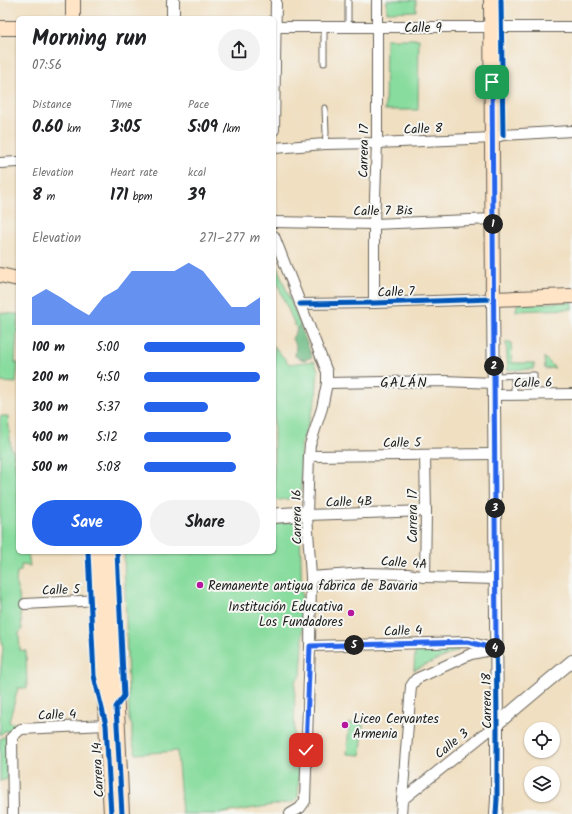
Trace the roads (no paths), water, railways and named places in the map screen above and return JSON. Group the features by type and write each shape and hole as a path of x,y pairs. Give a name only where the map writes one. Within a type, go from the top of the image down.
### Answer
{"main road":[{"path":"73,0 73,16"},
{"name":"Carrera 18","path":"491,0 493,299"},
{"path":"0,28 16,28"},
{"path":"0,275 16,279"},
{"name":"Calle 7","path":"493,299 572,296"},
{"name":"Carrera 14","path":"95,554 106,725 113,739 122,814"},
{"name":"Carrera 14","path":"107,554 116,707 113,739 111,814"},
{"path":"116,707 126,729 131,814"},
{"path":"102,814 98,740 106,725"}],"street":[{"path":"173,0 173,16"},
{"path":"275,16 276,0"},
{"name":"Carrera 17","path":"374,302 374,224 377,144 377,0"},
{"name":"Calle 9","path":"276,27 572,26"},
{"name":"Calle 8","path":"276,148 325,144 377,144 492,138 503,135 572,131"},
{"path":"0,163 16,162"},
{"name":"Calle 7 Bis","path":"276,222 374,224 492,220"},
{"name":"Carrera 16","path":"276,241 327,372 328,383 322,408 310,445 307,512 311,577 310,646 304,801 301,811"},
{"name":"Calle 7","path":"300,304 493,299"},
{"name":"Carrera 18","path":"493,299 497,724 496,814"},
{"path":"328,383 494,379"},
{"name":"Calle 6","path":"494,396 572,394"},
{"name":"Calle 5","path":"310,456 494,454"},
{"name":"Carrera 17","path":"425,455 425,577"},
{"name":"Calle 4B","path":"276,518 307,512 426,511"},
{"name":"Calle 4A","path":"311,577 365,573 408,574 425,577 495,579"},
{"name":"Calle 5","path":"25,604 99,600"},
{"path":"461,658 470,650 468,644 462,642"},
{"name":"Calle 4","path":"310,646 468,642 496,649"},
{"path":"401,814 411,686 416,679 461,658 471,654 496,649"},
{"name":"Calle 3","path":"402,800 497,724 572,661"},
{"name":"Calle 4","path":"13,814 12,737 21,729 106,725"},
{"path":"290,814 301,811"}],"lane":[{"path":"348,0 348,27"},
{"path":"324,27 324,64"},
{"path":"325,108 325,144"},
{"path":"494,379 514,375 534,375 534,395"},
{"path":"514,375 514,395"},
{"path":"276,511 307,512"}],"place":[{"name":"Remanente antigua fábrica de Bavaria","path":"200,585"},
{"name":"Institución Educativa Los Fundadores","path":"351,613"},
{"name":"Liceo Cervantes Armenia","path":"345,725"}],"district":[{"name":"GALÁN","path":"404,382"}]}
